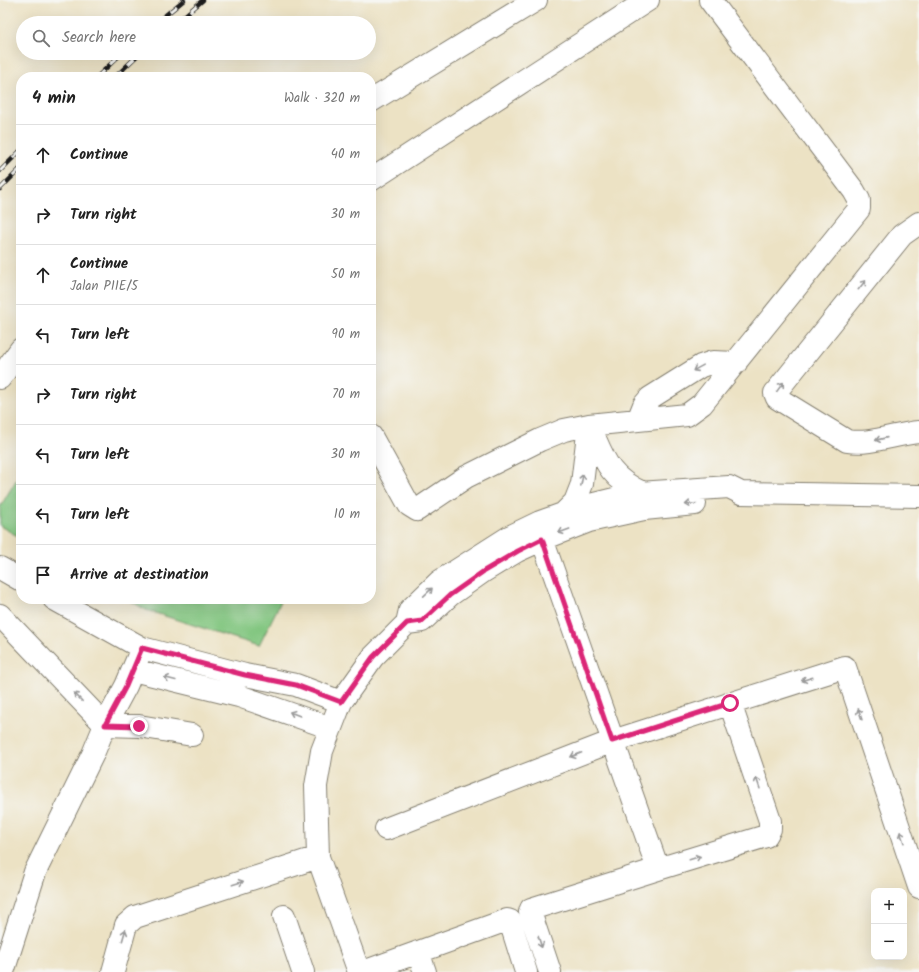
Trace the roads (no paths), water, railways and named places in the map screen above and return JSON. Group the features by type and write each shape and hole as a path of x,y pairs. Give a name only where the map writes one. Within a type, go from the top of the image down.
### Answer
{"street":[{"path":"376,98 536,0"},
{"path":"376,177 648,0"},
{"path":"376,445 409,505 417,510 466,477 520,449 564,430 589,425 687,415 702,404 859,208 859,200 854,191 710,0"},
{"path":"919,223 902,235 775,393 777,398 847,441 859,443 902,433 919,432"},
{"path":"0,378 16,356"},
{"path":"638,420 644,405 650,398 701,366 713,362 736,363"},
{"path":"589,425 615,476 628,486 643,493"},
{"path":"564,513 575,502 582,484 589,425"},
{"path":"360,972 318,857 316,786 322,751 341,702 373,657 407,623 410,610 446,577 509,537 564,513 582,506 643,493 729,487 741,493 919,496"},
{"path":"407,623 422,621 450,595 484,571 542,539 589,521 644,509 731,501 741,493"},
{"path":"542,539 658,869"},
{"path":"0,568 16,577"},
{"path":"63,604 142,648 245,675 296,685 341,702"},
{"path":"0,615 105,725 139,726 192,735"},
{"path":"3,972 35,872 93,754 105,725 142,648"},
{"path":"386,829 612,741 844,667 919,887"},
{"path":"132,670 238,696 331,728"},
{"path":"550,972 530,912 531,909 766,836 770,829 770,821 730,703"},
{"path":"112,972 126,926 135,917 318,857"},
{"path":"284,916 302,972"},
{"path":"363,972 422,962 504,921 510,921 526,972"}],"railway":[{"path":"165,16 184,0"},
{"path":"184,16 203,0"},
{"path":"102,72 115,60"},
{"path":"120,72 133,60"},
{"path":"0,171 16,155"},
{"path":"0,189 16,173"}]}
